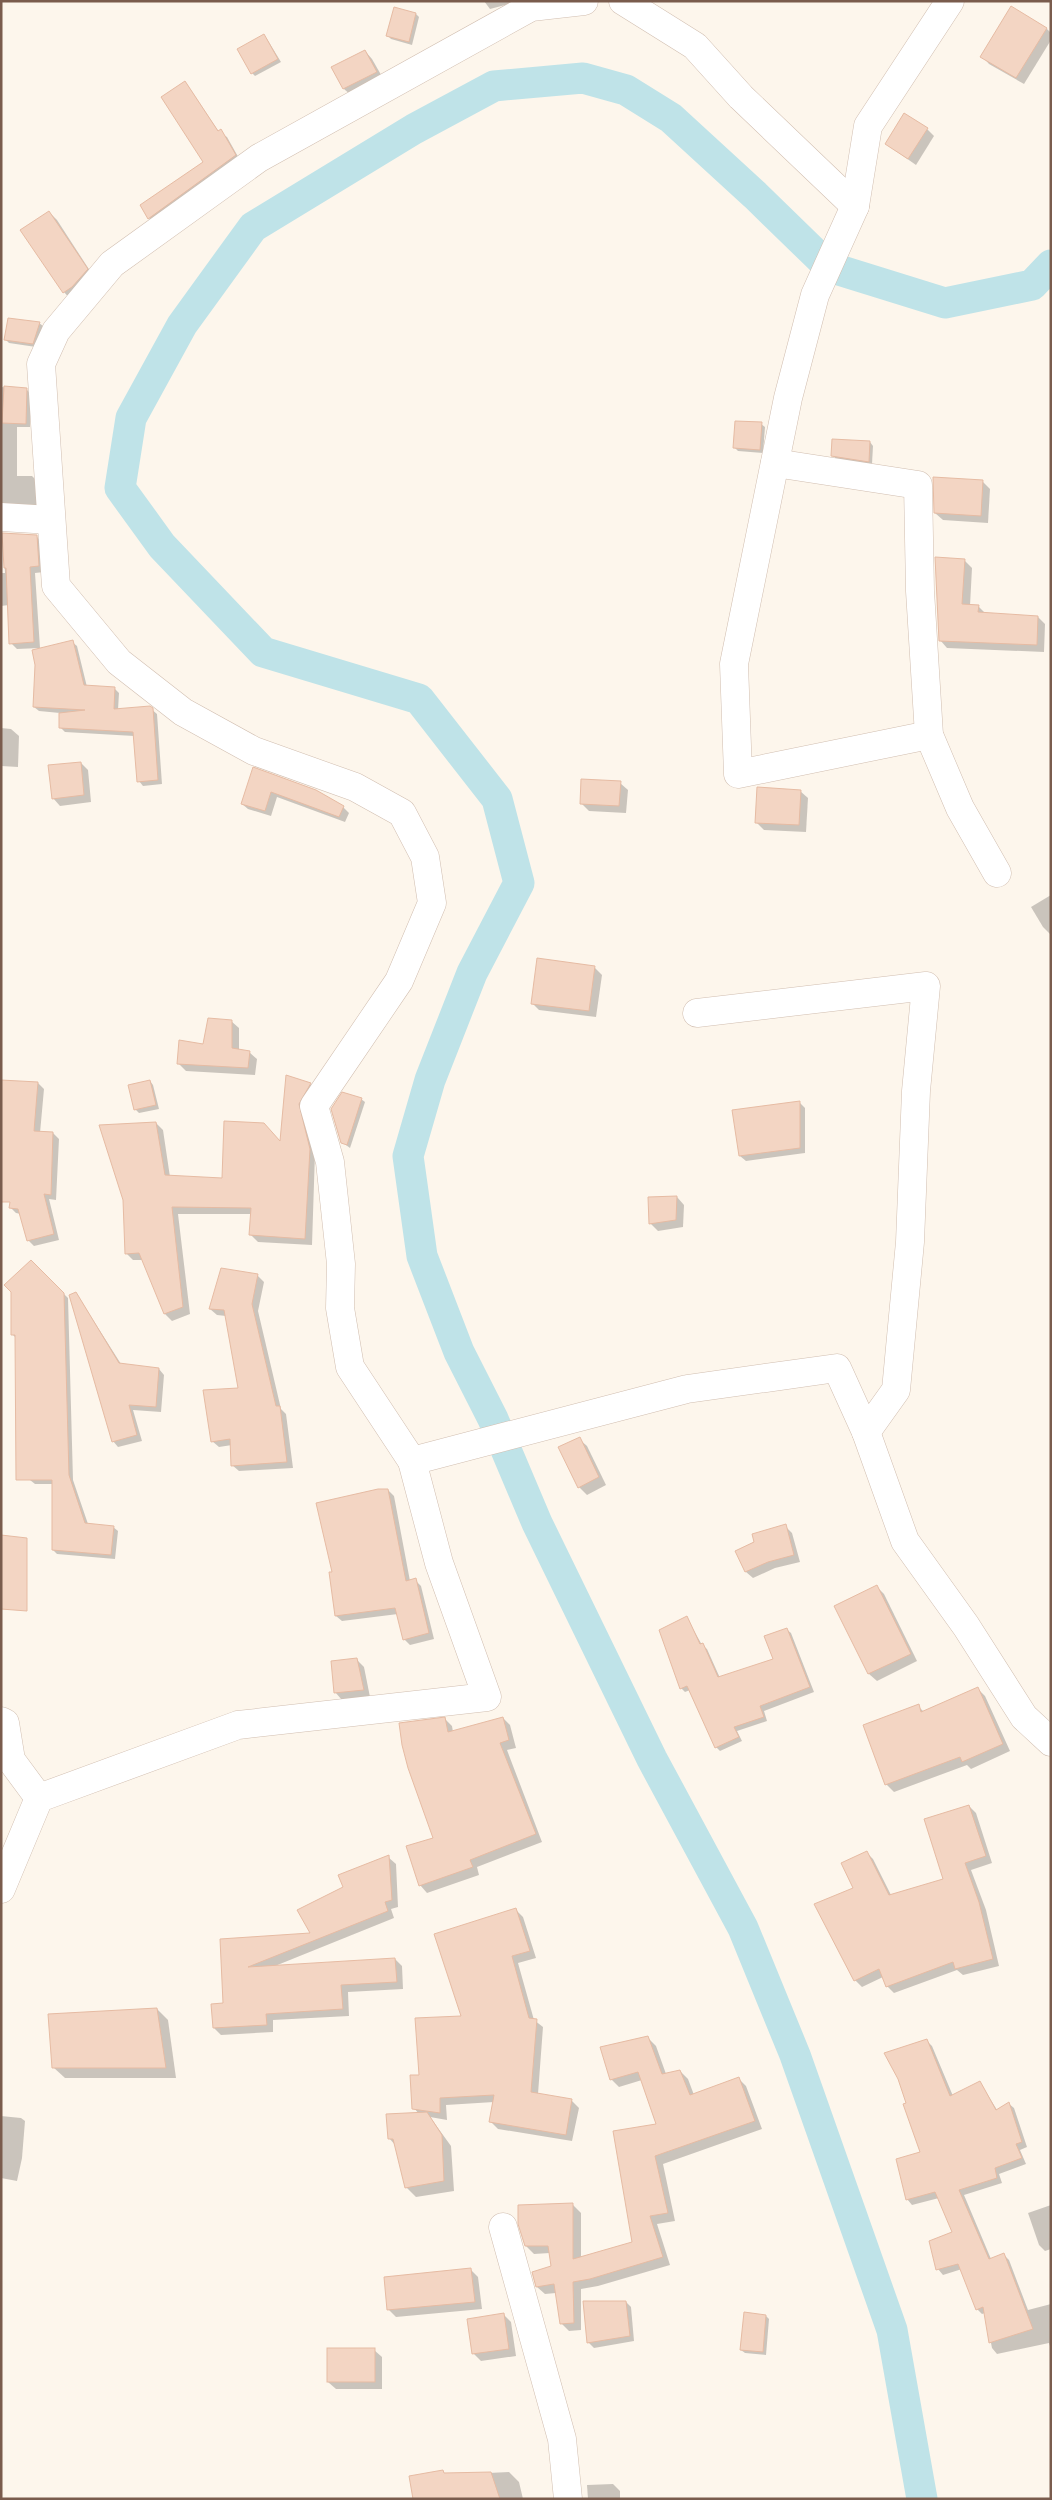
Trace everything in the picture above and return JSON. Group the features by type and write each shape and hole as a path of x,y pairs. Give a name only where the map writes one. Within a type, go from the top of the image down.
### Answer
{"street":[{"path":"1,1889 39,1798 238,1725 487,1697 438,1563 412,1461 350,1367 340,1308 341,1264 330,1162 314,1106 399,981 432,903 424,858 402,813 355,787 254,751 182,712 119,662 56,586 41,364 56,331 112,264 259,158 532,7 584,1"},
{"path":"623,1 695,46 741,98 855,206"},
{"path":"929,735 738,774 734,664 788,398 815,295 855,206 868,126 950,1"},
{"path":"775,463 918,485 920,591 929,735 960,808 996,873"},
{"path":"1,517 51,520"},
{"path":"696,1013 926,986 916,1090 910,1242 896,1390 866,1432"},
{"path":"412,1461 687,1389 836,1368 866,1432 905,1541 966,1626 1024,1717 1051,1742"},
{"path":"1,1721 5,1723 11,1760 39,1798"},
{"path":"503,2227 562,2439 568,2499"}],"building":[{"path":"1011,6 1047,28 1016,78 980,57"},
{"path":"394,7 416,13 409,42 386,36"},
{"path":"264,34 278,59 251,74 237,49"},
{"path":"365,50 377,72 343,89 331,67"},
{"path":"185,81 218,131 221,129 236,155 148,219 140,205 203,162 161,97"},
{"path":"904,113 928,128 908,159 885,144"},
{"path":"49,211 88,269 72,287 63,293 20,230"},
{"path":"8,318 40,322 33,344 4,340"},
{"path":"4,386 27,388 26,424 2,423"},
{"path":"735,421 762,422 760,450 733,448"},
{"path":"832,439 870,441 869,462 831,456"},
{"path":"933,477 983,480 981,516 934,513"},
{"path":"2,533 37,535 39,566 30,567 34,642 9,644 6,568 4,568"},
{"path":"935,557 965,559 962,604 979,605 978,612 1038,616 1037,645 939,641"},
{"path":"73,640 84,685 115,687 114,709 150,706 153,708 158,780 137,782 133,732 59,728 59,713 85,710 33,707 35,665 32,650"},
{"path":"81,762 84,795 52,799 48,765"},
{"path":"253,767 316,790 344,806 339,817 271,792 265,811 241,804"},
{"path":"581,779 621,781 619,806 580,804"},
{"path":"757,787 801,790 799,825 755,823"},
{"path":"537,958 595,966 589,1011 531,1004"},
{"path":"208,1018 232,1020 232,1048 250,1051 248,1068 177,1064 179,1040 203,1044"},
{"path":"286,1075 311,1083 299,1104 310,1149 305,1239 249,1235 251,1208 172,1207 183,1307 164,1314 139,1253 125,1254 123,1200 99,1125 156,1122 165,1175 222,1178 224,1121 264,1123 280,1141"},
{"path":"1,1080 38,1082 34,1131 53,1132 51,1195 44,1194 54,1234 27,1241 18,1209 9,1208 10,1202 1,1202"},
{"path":"150,1080 156,1105 134,1110 128,1085"},
{"path":"342,1092 362,1098 347,1145 341,1143 331,1109"},
{"path":"800,1101 800,1148 739,1156 732,1110"},
{"path":"677,1196 676,1220 649,1224 648,1197"},
{"path":"31,1260 64,1293 69,1475 85,1523 114,1526 111,1555 52,1550 52,1480 16,1480 15,1335 11,1335 11,1292 4,1285"},
{"path":"221,1268 258,1274 252,1304 276,1406 280,1406 287,1462 231,1466 230,1439 211,1442 203,1390 238,1388 224,1310 209,1309"},
{"path":"76,1292 119,1363 159,1368 156,1407 129,1405 137,1435 112,1442 69,1295"},
{"path":"580,1437 599,1477 578,1488 558,1447"},
{"path":"378,1489 388,1489 406,1581 416,1578 429,1633 403,1640 395,1608 335,1616 329,1572 332,1572 316,1503"},
{"path":"786,1524 794,1555 768,1562 745,1572 735,1551 754,1542 752,1534"},
{"path":"1,1535 27,1538 27,1611 1,1609"},
{"path":"877,1585 911,1654 868,1674 834,1606"},
{"path":"687,1616 700,1644 703,1643 718,1677 773,1659 764,1636 787,1628 810,1687 760,1706 764,1717 734,1727 739,1737 715,1748 687,1686 680,1689 659,1630"},
{"path":"357,1658 364,1690 334,1693 331,1661"},
{"path":"978,1687 1003,1744 962,1762 960,1757 885,1785 863,1725 919,1704 921,1712"},
{"path":"445,1717 448,1732 503,1717 509,1740 500,1743 536,1834 470,1860 473,1867 419,1886 406,1846 433,1838 408,1768 399,1723"},
{"path":"969,1805 986,1856 965,1863 979,1902 993,1959 955,1969 953,1962 886,1987 879,1969 854,1981 814,1904 853,1888 841,1863 867,1851 889,1895 943,1879 924,1819"},
{"path":"389,1855 392,1900 385,1902 388,1911 248,1967 395,1958 397,1982 341,1985 343,2009 266,2014 267,2025 213,2028 211,2004 223,2003 220,1939 310,1933 297,1910 343,1887 338,1875"},
{"path":"516,1908 530,1951 512,1956 529,2018 537,2019 531,2092 572,2099 566,2135 489,2122 494,2095 440,2098 440,2113 412,2109 410,2075 419,2075 415,2018 461,2016 434,1934"},
{"path":"157,2008 166,2068 52,2068 48,2014"},
{"path":"648,2036 662,2074 680,2070 690,2095 739,2077 755,2121 655,2156 668,2213 650,2216 663,2257 590,2279 573,2282 574,2323 560,2324 554,2284 536,2287 532,2272 551,2266 548,2246 525,2246 518,2224 518,2205 573,2203 573,2259 632,2242 613,2131 656,2124 638,2072 610,2080 600,2047"},
{"path":"927,2039 950,2096 980,2081 996,2110 1009,2102 1022,2142 1016,2144 1022,2158 995,2168 997,2178 959,2190 989,2259 1004,2253 1033,2329 989,2343 983,2307 976,2310 958,2264 936,2270 929,2241 952,2232 935,2192 906,2200 896,2159 920,2152 903,2104 906,2103 898,2079 884,2053"},
{"path":"427,2112 442,2135 444,2181 405,2188 393,2139 388,2139 386,2114"},
{"path":"471,2268 475,2302 387,2310 384,2277"},
{"path":"583,2301 626,2301 630,2336 587,2343"},
{"path":"744,2312 766,2315 763,2352 740,2350"},
{"path":"504,2313 509,2349 472,2354 467,2319"},
{"path":"327,2348 375,2348 375,2382 327,2382"},
{"path":"443,2470 444,2473 491,2472 500,2499 413,2499 409,2476"}],"waterway":[{"path":"922,2499 892,2330 795,2055 743,1928 652,1759 537,1523 493,1419 459,1352 422,1256 408,1156 430,1080 472,973 519,883 497,799 419,699 263,652 162,546 120,488 131,418 182,325 253,227 414,129 494,86 583,78 626,90 671,118 755,195 829,267 945,303 1032,285 1051,265"}]}
